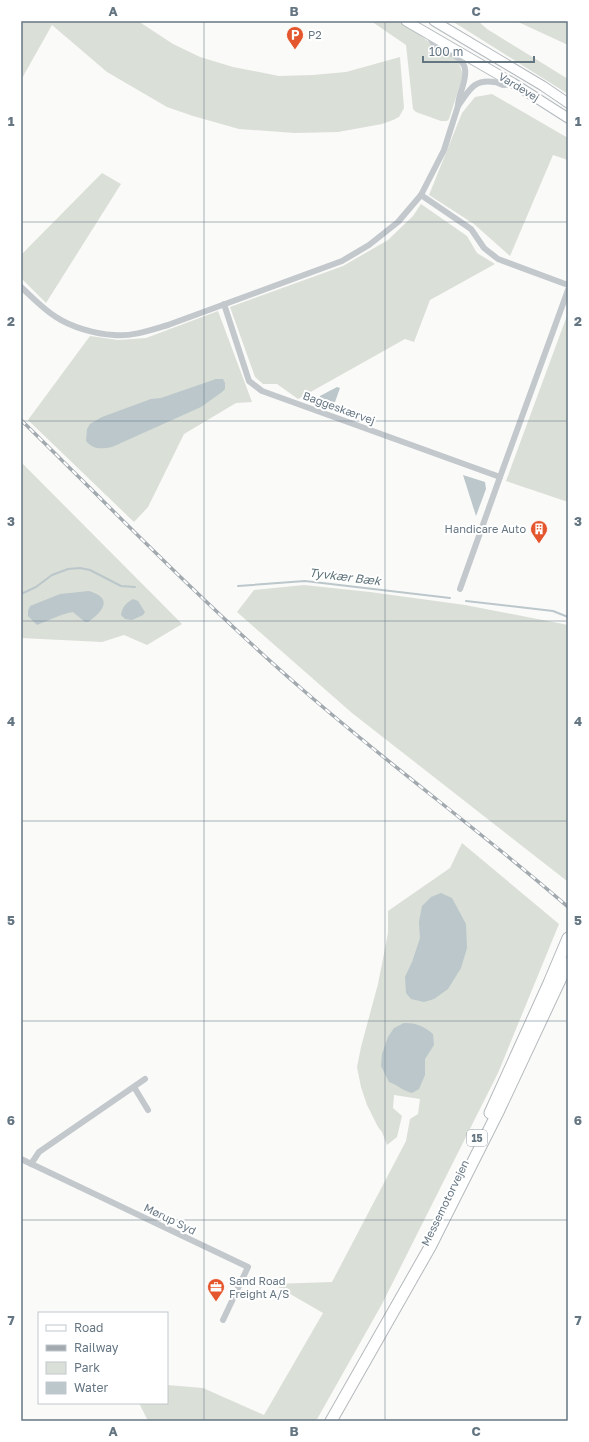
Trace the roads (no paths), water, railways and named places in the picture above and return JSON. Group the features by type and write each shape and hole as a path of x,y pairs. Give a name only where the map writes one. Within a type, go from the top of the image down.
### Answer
{"highway":[{"name":"Messemotorvejen","path":"379,1336 492,1109 568,938"},
{"name":"Messemotorvejen","path":"331,1421 430,1247 500,1110 568,963"}],"street":[{"name":"Vardevej","path":"406,21 513,83 568,118"},
{"name":"Vardevej","path":"434,21 543,86 568,103"},
{"path":"446,21 491,49 495,57"},
{"path":"425,32 435,45 459,58 463,63 465,69 465,79 458,100 458,106"},
{"path":"21,287 56,318 87,331 115,336 142,332 168,325 342,261 369,245 398,222 421,195 444,150 458,106 468,91 473,86 484,81 497,82 503,85 513,83"},
{"path":"421,195 470,230 484,248 498,259 568,285"},
{"path":"460,589 568,290"},
{"name":"Baggeskærvej","path":"224,304 249,381 262,391 500,477"},
{"path":"31,1164 39,1152 145,1080"},
{"path":"134,1087 148,1110"},
{"name":"Mørup Syd","path":"21,1159 248,1267 223,1320"}],"water":[{"path":"216,379 223,379 225,389 201,407 112,447 98,448 92,446 86,441 87,429 90,424 102,417 151,399 161,398"},
{"path":"337,387 340,388 335,402 333,403 320,398 320,396"},
{"path":"463,475 485,482 486,489 476,516"},
{"path":"89,591 101,597 104,605 98,614 88,622 85,622 73,612 37,625 28,616 30,606 60,594"},
{"path":"133,599 138,601 145,612 143,615 132,620 125,619 121,615 123,607"},
{"path":"441,893 452,898 466,924 467,948 461,968 448,989 434,999 424,1002 411,999 406,993 405,977 420,938 419,922 422,906 431,897"},
{"path":"404,1023 420,1026 433,1034 434,1045 425,1059 425,1075 419,1089 412,1093 389,1082 381,1066 382,1054 388,1037 394,1028"}],"waterway":[{"name":"Tyvkær Bæk","path":"21,594 36,587 52,575 68,569 80,568 90,570 121,586 135,587"},
{"name":"Tyvkær Bæk","path":"238,586 305,581 450,598"},
{"name":"Tyvkær Bæk","path":"466,601 553,611 568,617"}],"railway":[{"path":"21,420 160,557 267,658 336,718 568,907"}],"place":[{"name":"P2","path":"295,50"},
{"name":"Handicare Auto","path":"539,544"},
{"name":"Sand Road Freight A/S","path":"216,1302"}]}
